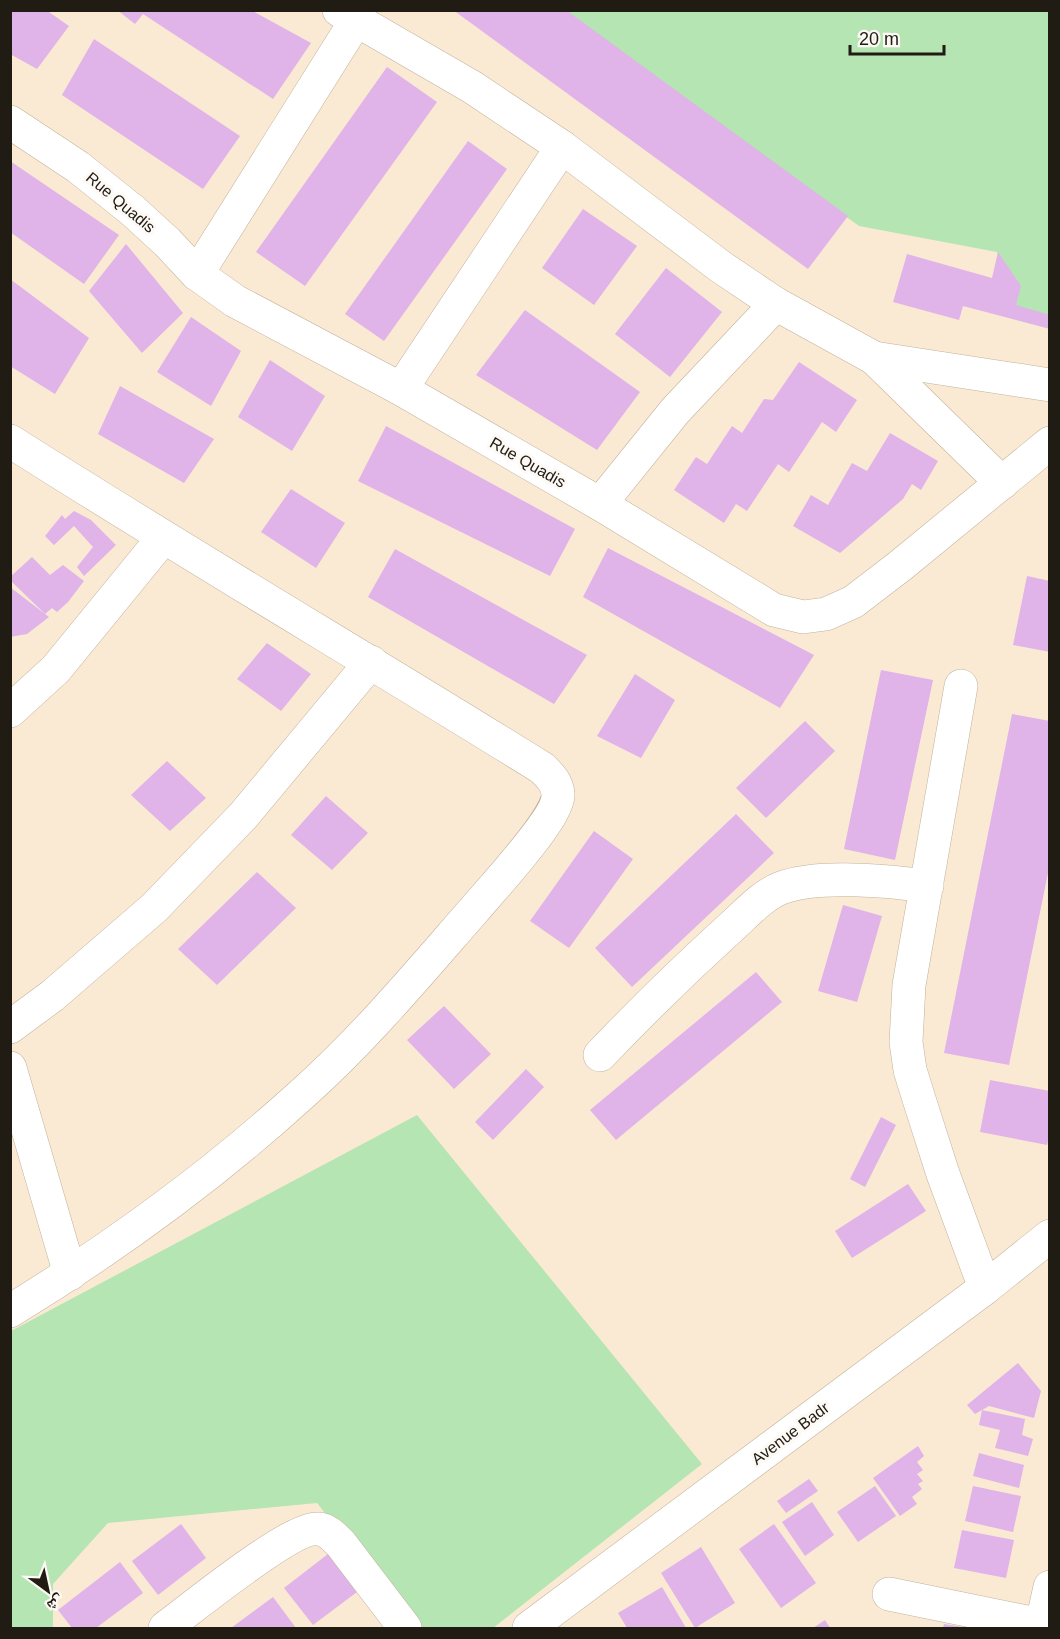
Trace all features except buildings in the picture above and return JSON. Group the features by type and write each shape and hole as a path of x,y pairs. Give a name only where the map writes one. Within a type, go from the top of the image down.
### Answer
{"street":[{"path":"196,274 348,15 472,87 562,147 721,267 776,304 874,358 1002,483"},
{"name":"Rue Quadis","path":"10,122 78,167 132,210 167,242 196,274 235,301 401,388 600,504 774,610 803,617 826,614 853,602 1050,443"},
{"path":"401,388 562,147"},
{"path":"600,504 675,411 776,304"},
{"path":"874,358 1050,385"},
{"path":"10,441 163,538 371,662 542,768 554,781 558,796 551,813 519,858 372,1026 302,1095 228,1158 70,1274 10,1311"},
{"path":"10,711 56,669 163,538"},
{"path":"10,1027 52,996 170,891 243,816 371,662"},
{"path":"961,686 909,985 906,1042 910,1070 943,1174 985,1288"},
{"path":"600,1055 664,988 761,901 780,888 804,881 890,882 927,886"},
{"path":"10,1068 70,1274"},
{"name":"Avenue Badr","path":"538,1626 985,1288 1043,1249"},
{"path":"165,1629 280,1543 303,1530 318,1528 330,1533 341,1544 405,1629"},
{"path":"889,1594 1041,1627 1050,1587"}],"green space":[{"path":"562,11 1049,11 1049,326 1016,305 997,252 859,226"},
{"path":"417,1115 702,1464 493,1628 417,1628 317,1503 108,1523 53,1584 53,1628 11,1628 11,1331"}]}
